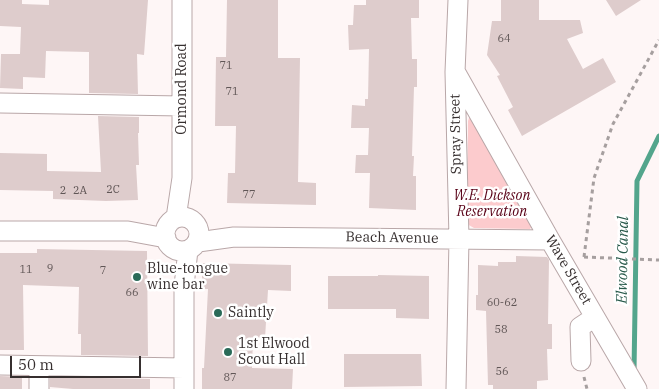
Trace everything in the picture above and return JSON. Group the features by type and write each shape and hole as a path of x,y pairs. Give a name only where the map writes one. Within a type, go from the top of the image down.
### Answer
{"street":[{"name":"Ormond Road","path":"182,0 184,389"},
{"name":"Spray Street","path":"456,389 459,239 455,72 458,0"},
{"name":"Wave Street","path":"455,72 637,389"},
{"path":"0,103 182,106"},
{"name":"Beach Avenue","path":"0,230 128,231 234,236 550,240"},
{"path":"580,361 580,327 595,317"},
{"path":"0,365 184,368"},
{"path":"39,366 39,389"}],"path":[{"path":"659,40 613,124 594,178 584,257 659,260"}],"green space":[{"name":"W.E. Dickson Reservation","path":"469,118 532,226 530,229 474,228 467,224"}],"building":[{"path":"0,0 22,0 22,4 49,5 49,0 148,0 144,55 137,54 138,94 89,93 89,52 46,51 45,78 23,77 23,89 0,88 1,54 20,54 21,27 0,26"},
{"path":"227,0 278,0 278,58 300,58 298,182 316,183 316,205 227,203 228,173 235,173 236,126 215,126 216,57 226,57"},
{"path":"366,0 419,0 419,18 411,18 412,59 417,59 417,87 414,87 412,156 414,156 413,176 416,176 416,210 369,208 370,173 355,173 356,155 368,155 369,128 351,128 352,105 365,106 365,99 368,99 369,49 349,50 348,25 353,25 354,5 366,5"},
{"path":"501,0 539,0 539,20 580,20 583,33 567,39 583,69 603,58 616,82 522,136 508,110 513,107 497,76 500,75 487,55 492,21 501,21"},
{"path":"606,0 641,0 616,16"},
{"path":"98,116 139,117 139,165 136,165 138,200 53,199 53,191 0,190 0,153 47,154 47,171 101,172"},
{"path":"37,249 147,251 148,356 81,355 81,334 78,334 79,287 23,285 24,350 0,350 0,253 37,253"},
{"path":"516,256 547,257 549,260 548,324 552,324 552,349 547,349 548,380 537,381 537,389 493,389 493,385 488,385 486,311 476,310 478,265 498,266 498,262 516,262"},
{"path":"202,263 291,265 291,291 268,290 265,338 253,337 252,368 293,369 292,389 202,389 208,289 202,289"},
{"path":"328,276 429,276 429,319 396,318 396,309 328,309"},
{"path":"344,354 421,354 422,386 344,387"},
{"path":"0,376 22,377 22,389 0,389"},
{"path":"50,377 150,379 150,389 73,389 50,387"}],"waterway":[{"name":"Elwood Canal","path":"634,371 637,181 659,136"}],"place":[{"name":"Blue-tongue wine bar","path":"137,277"},
{"name":"Saintly","path":"218,313"},
{"name":"1st Elwood Scout Hall","path":"228,352"}]}
